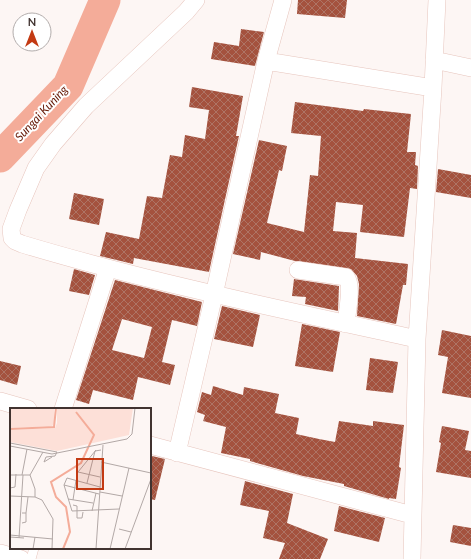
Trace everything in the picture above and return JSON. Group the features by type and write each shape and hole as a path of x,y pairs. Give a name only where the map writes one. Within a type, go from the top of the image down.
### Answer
{"street":[{"path":"196,0 186,12 86,106 53,144 36,168 11,229 11,236 13,240 22,244 108,268 214,294 417,339"},
{"path":"177,453 266,61 283,0"},
{"path":"412,559 417,339 437,0"},
{"path":"434,60 471,68"},
{"path":"266,61 433,88"},
{"path":"63,408 108,268"},
{"path":"298,270 346,277 349,286 346,324"},
{"path":"0,401 24,408"},
{"path":"151,445 412,515"},
{"path":"0,553 21,559"}],"lane":[{"path":"31,559 34,549"}],"building":[{"path":"298,0 347,0 345,18 297,14"},
{"path":"241,29 264,32 255,66 211,59 214,42 239,46"},
{"path":"192,87 243,96 236,136 239,136 209,272 134,258 133,264 100,256 106,232 139,239 147,196 162,198 170,155 182,157 185,135 205,139 209,110 189,107"},
{"path":"295,102 363,111 364,109 411,114 407,152 416,152 415,165 418,166 417,189 410,188 404,237 360,232 363,205 336,202 333,231 357,233 355,258 408,264 406,285 403,285 396,324 357,316 359,284 357,276 351,269 295,261 261,252 260,260 233,254 259,140 287,146 282,171 279,170 267,223 304,232 310,175 318,176 321,136 291,133"},
{"path":"438,169 471,175 471,198 436,192"},
{"path":"74,193 104,199 99,225 69,219"},
{"path":"74,269 95,275 89,295 69,291"},
{"path":"294,279 339,286 338,311 305,304 306,297 292,296"},
{"path":"115,280 202,302 197,326 172,320 162,362 175,365 170,385 138,377 133,400 93,390 89,404 76,400","holes":["122,319 152,327 144,358 112,350"]},
{"path":"222,306 260,315 253,347 214,339"},
{"path":"302,324 340,332 333,372 295,366"},
{"path":"442,330 471,336 471,398 442,393 448,357 438,355"},
{"path":"370,358 398,362 393,393 366,390"},
{"path":"0,361 21,366 17,385 0,380"},
{"path":"213,386 243,395 244,387 279,394 275,413 299,418 296,434 319,439 335,442 339,421 373,426 373,421 404,425 399,467 401,468 396,499 389,499 344,486 344,484 303,476 250,461 250,459 221,453 226,427 203,421 205,415 197,412 202,392 211,395"},
{"path":"442,426 469,431 465,450 471,451 471,478 436,472 441,443 439,442"},
{"path":"152,456 165,459 155,500 151,499"},
{"path":"245,481 293,494 287,523 328,539 320,559 279,559 285,543 263,538 269,511 240,505"},
{"path":"339,506 385,518 379,542 334,531"},
{"path":"453,525 471,528 471,546 450,542"}],"waterway":[{"name":"Sungai Kuning","path":"0,157 68,86 105,0"}]}
